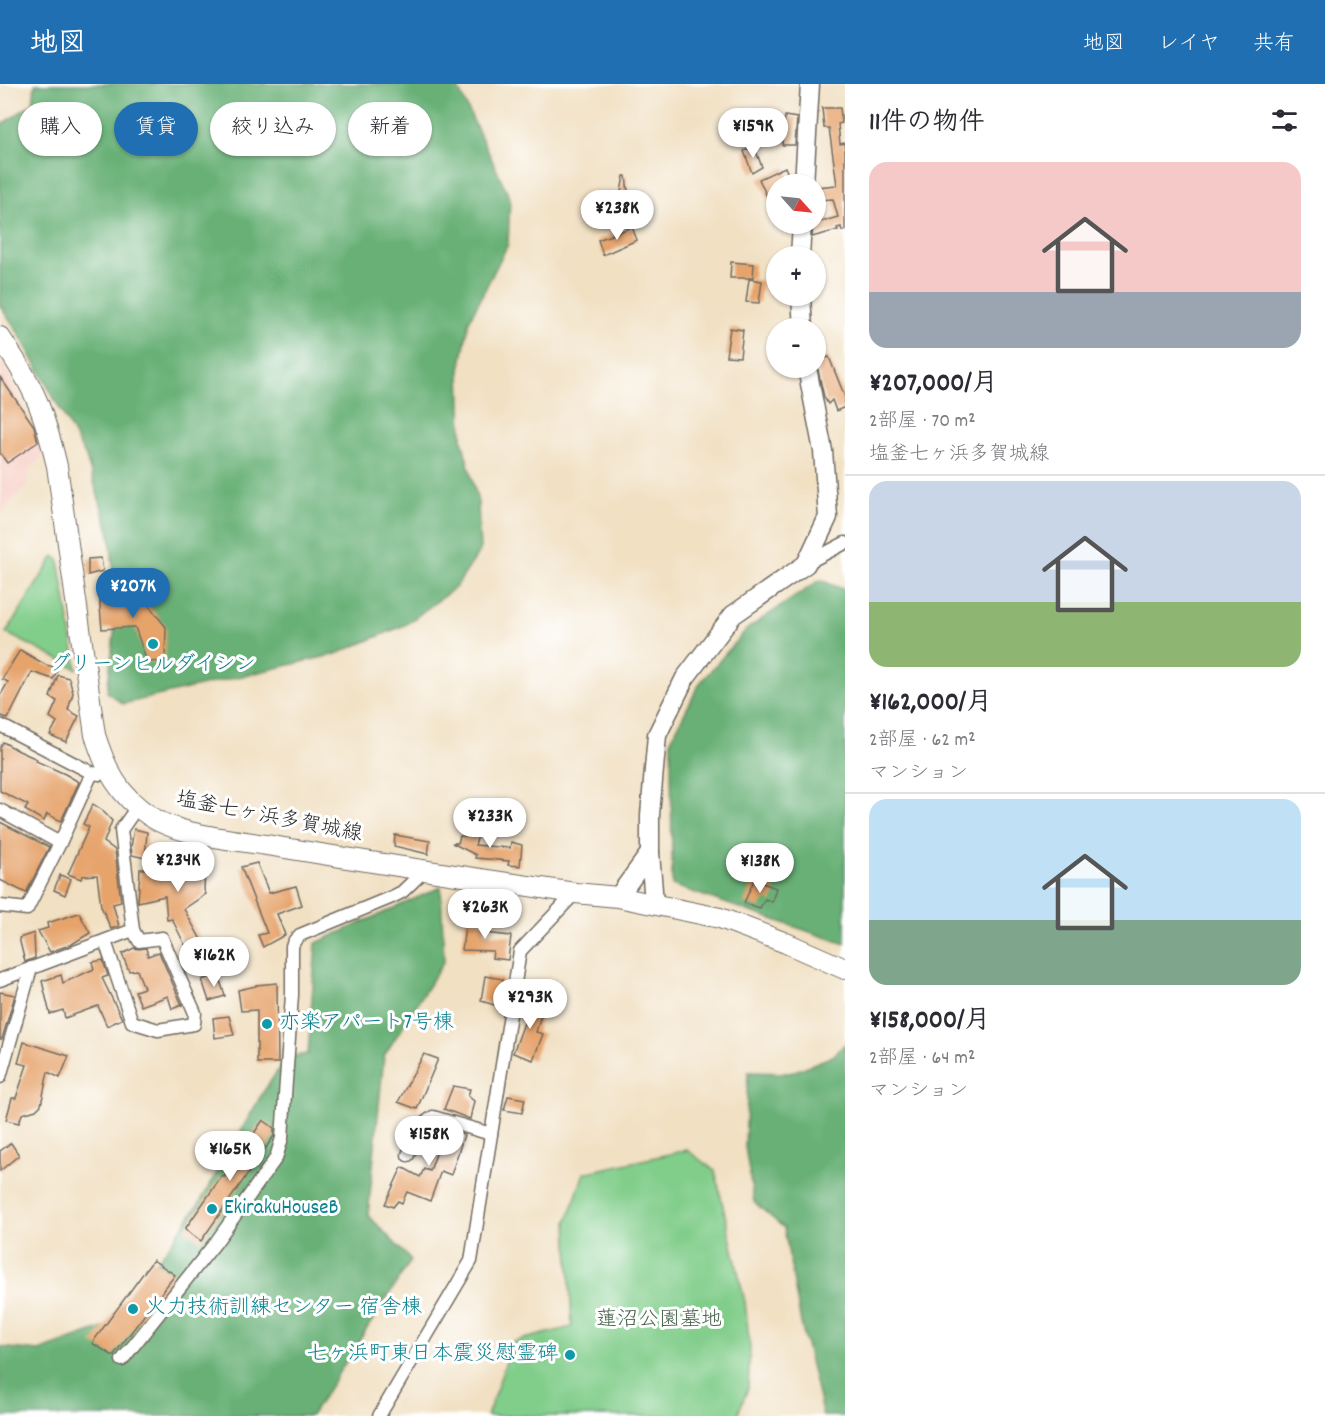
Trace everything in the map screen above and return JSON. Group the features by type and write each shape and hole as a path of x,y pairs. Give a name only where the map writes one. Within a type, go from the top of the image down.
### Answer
{"main road":[{"name":"塩釜七ヶ浜多賀城線","path":"0,337 18,363 38,402 49,432 57,466 95,735 102,758 101,774 137,807 159,821 183,830 425,870 575,893 618,897 720,918 845,969"}],"street":[{"path":"805,174 810,84"},
{"path":"806,564 828,517 823,451 809,378"},
{"path":"654,903 650,815 657,735 685,678 733,615 806,564 845,543"},
{"path":"0,725 101,774 60,843 27,909 0,906"},
{"path":"105,940 132,1022 158,1030 194,1024 195,1013 162,938 139,941 133,930 121,830 137,807"},
{"path":"0,810 60,843"},
{"path":"618,897 650,853"},
{"path":"122,1360 216,1242 276,1158 282,1138 292,995 292,946 295,940 300,935 402,892 425,870"},
{"path":"379,1416 471,1261 520,951 575,893"},
{"path":"0,980 133,930"},
{"path":"0,1077 31,968"},
{"path":"408,1155 418,1128 433,1117 491,1134"}],"shaded area":[{"path":"0,359 45,455 30,470 27,485 0,514"}],"green space":[{"path":"35,84 456,84 510,198 508,244 469,321 460,370 462,440 478,502 480,551 456,587 405,625 336,654 123,704 107,692 117,610 110,534 86,457 18,332 0,306 0,126 18,113 18,156 102,156 102,102 33,102"},
{"path":"54,556 59,560 77,669 6,633"},
{"path":"820,580 845,590 845,944 672,885 671,740 700,683 747,629"},
{"path":"441,887 444,961 384,1056 368,1215 411,1260 311,1416 0,1416 0,1347 39,1351 111,1325 199,1204 262,1094 287,1057 308,1054 316,943"},
{"path":"845,1044 845,1416 823,1416 801,1323 784,1228 754,1202 745,1147 748,1072 790,1073 833,1056"},
{"name":"蓮沼公園墓地","path":"687,1150 715,1171 745,1302 750,1348 748,1388 737,1416 487,1416 513,1342 572,1327 567,1222 584,1173"}],"building":[{"path":"822,108 840,108 842,123 838,124 840,144 845,143 845,230 842,231 841,227 826,233 826,220 838,217 833,199 826,199 826,186 837,185 829,128 824,128"},
{"path":"785,116 797,118 795,145 782,145"},
{"path":"754,146 762,167 752,173 744,151"},
{"path":"785,167 788,174 770,174"},
{"path":"624,176 626,176 630,208 605,213 603,200 620,197"},
{"path":"766,176 766,194 759,179"},
{"path":"632,227 637,240 603,255 598,240"},
{"path":"731,262 754,264 753,278 730,278"},
{"path":"749,279 762,281 759,303 746,302"},
{"path":"730,328 743,330 740,357 726,356"},
{"path":"829,357 845,397 845,407 836,411 832,400 828,404 824,397 820,378 826,378 826,358"},
{"path":"0,377 34,426 38,442 7,463 0,453"},
{"path":"101,558 103,571 88,575 88,559"},
{"path":"121,579 123,599 142,597 166,627 165,661 147,662 135,627 102,629 100,581"},
{"path":"20,650 46,665 58,668 53,679 32,672 8,719 0,715 0,696 8,682 2,679"},
{"path":"58,675 69,678 73,693 68,710 79,716 66,742 50,735 57,722 50,717 57,701 50,697"},
{"path":"3,742 79,782 61,821 47,814 44,821 25,810 28,805 0,791 0,747"},
{"path":"93,804 112,821 104,842 115,850 121,902 113,904 119,926 111,929 101,906 97,875 82,876 81,879 68,874 89,827 83,824"},
{"path":"0,822 49,847 26,893 0,880"},
{"path":"470,825 480,829 475,845 510,848 511,842 522,845 520,866 508,865 509,861 475,858 476,855 452,843 458,843 460,836 465,836"},
{"path":"134,829 147,832 145,858 132,855"},
{"path":"395,835 430,841 428,854 394,846"},
{"path":"195,845 208,848 202,869 205,869 204,890 206,894 184,909 205,947 190,955 172,919 167,920 165,896 138,902 140,869 166,868 166,862 189,863"},
{"path":"257,863 269,893 296,886 302,905 277,914 285,935 263,947 258,935 267,933 241,867"},
{"path":"60,875 71,879 65,895 54,890"},
{"path":"754,880 776,888 772,902 765,899 760,908 744,903"},
{"path":"79,913 90,933 72,944 50,952 38,931 48,928 47,923"},
{"path":"466,919 486,923 484,933 511,936 508,960 492,958 493,951 462,950"},
{"path":"34,933 35,958 25,962 19,938"},
{"path":"134,948 146,948 148,956 159,952 182,1005 172,1009 168,996 141,1006 135,991 144,988 137,970 129,971 122,954"},
{"path":"103,960 108,976 102,978 122,1019 107,1026 98,1006 65,1018 63,1010 50,1014 42,981 61,975 63,983 94,969 92,962"},
{"path":"218,974 225,996 209,1001 202,980"},
{"path":"485,976 503,979 498,1006 481,1001"},
{"name":"亦楽アパート7号棟","path":"277,983 278,1063 257,1063 257,1010 241,1011 238,990"},
{"path":"0,992 15,995 2,1039 0,1039"},
{"path":"530,997 545,1002 536,1032 543,1034 533,1060 513,1053 527,1015 523,1013"},
{"path":"229,1016 234,1035 215,1038 213,1018"},
{"path":"24,1042 69,1056 60,1078 48,1072 41,1105 36,1110 22,1114 19,1123 6,1120 12,1098 16,1098 27,1065 18,1063"},
{"path":"424,1054 438,1059 417,1109 398,1102"},
{"path":"453,1086 470,1089 468,1096 474,1101 470,1119 444,1109"},
{"path":"508,1096 525,1099 522,1113 504,1110"},
{"path":"263,1120 274,1128 274,1136 201,1241 185,1229"},
{"path":"435,1126 464,1135 451,1175 441,1171 430,1201 407,1192 402,1203 398,1201 393,1207 385,1204 402,1167 420,1177 424,1169 430,1171 437,1151 423,1147 430,1130"},
{"path":"11,1143 19,1155 0,1171 0,1151"},
{"name":"火力技術訓練センター 宿舎棟","path":"153,1260 175,1275 113,1356 92,1343"}],"place":[{"name":"グリーンヒルダイシン","path":"153,644"},
{"name":"亦楽アパート7号棟","path":"267,1024"},
{"name":"EkirakuHouseB","path":"212,1209"},
{"name":"火力技術訓練センター 宿舎棟","path":"133,1309"},
{"name":"七ヶ浜町東日本震災慰霊碑","path":"570,1355"}]}
